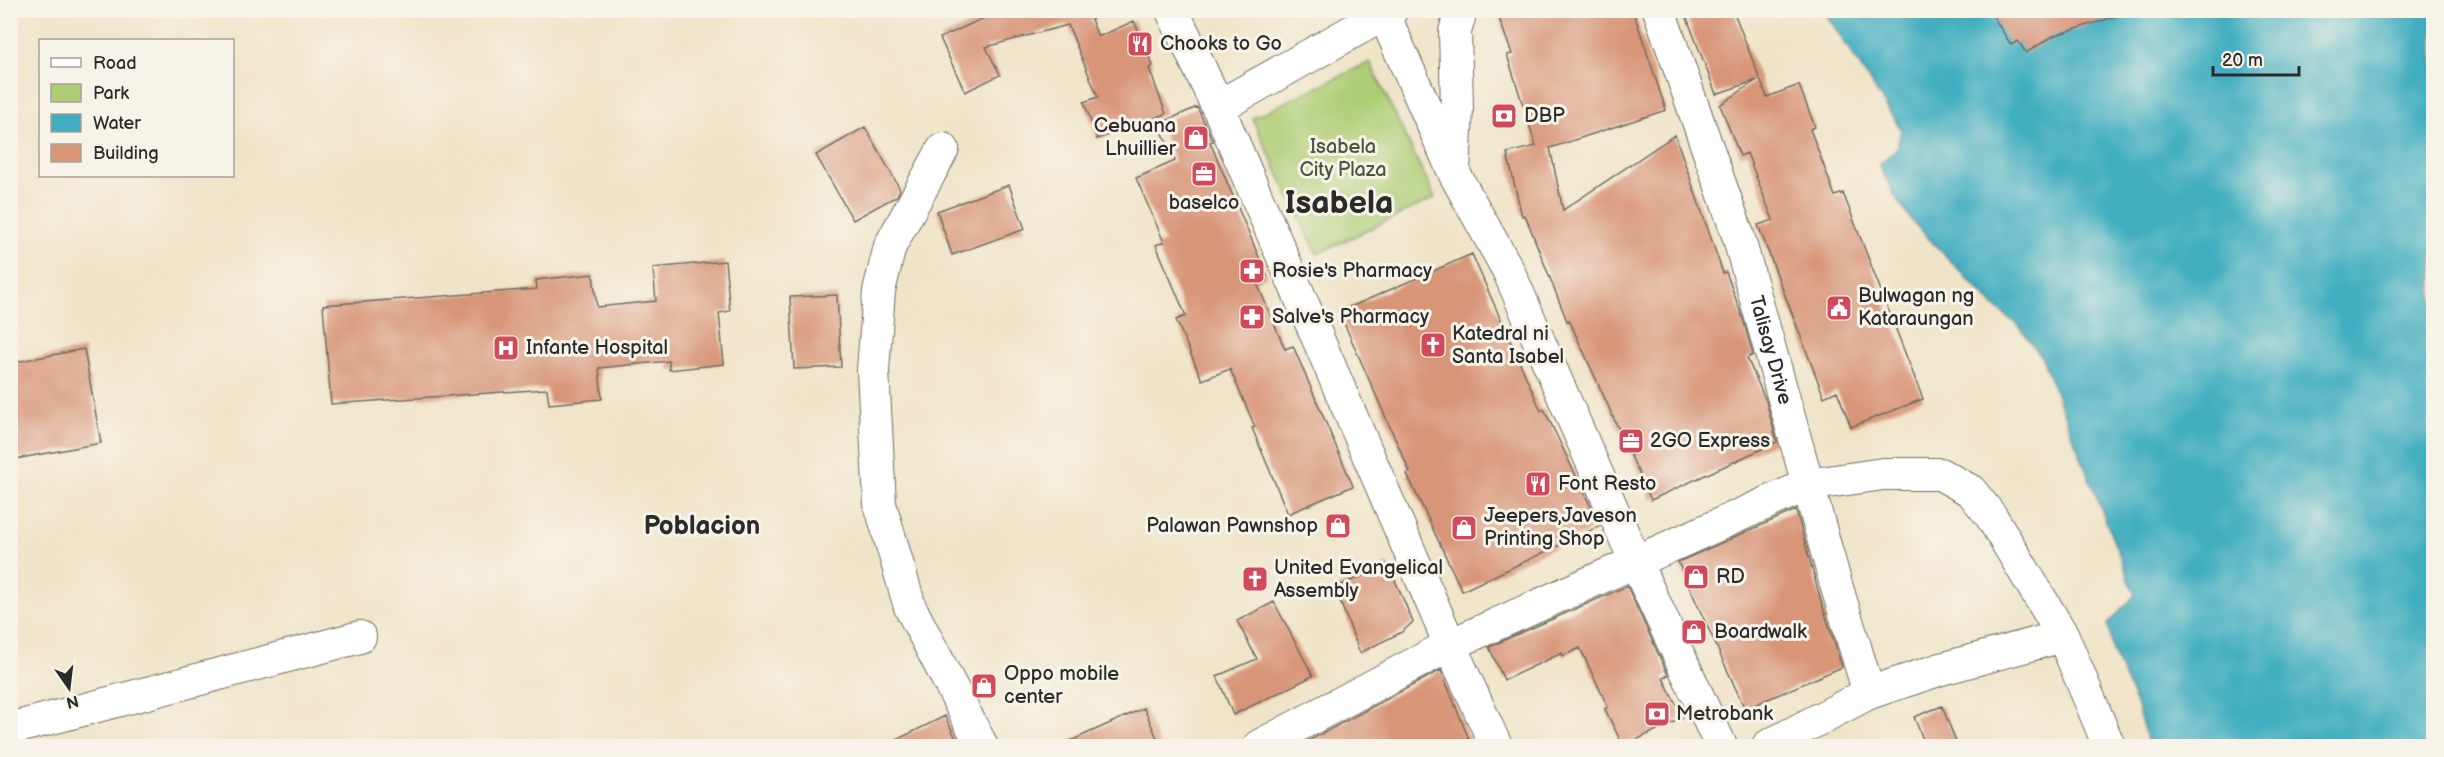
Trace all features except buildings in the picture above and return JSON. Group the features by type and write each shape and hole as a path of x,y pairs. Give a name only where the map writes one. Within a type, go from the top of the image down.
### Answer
{"main road":[{"path":"1172,10 1218,107 1386,12"}],"street":[{"path":"1454,173 1457,107 1455,32 1461,10"},
{"name":"Talisay Drive","path":"1659,10 1738,235 1869,693"},
{"path":"1386,12 1454,173 1508,270 1636,563 1721,747"},
{"path":"1218,107 1450,645 1497,747"},
{"path":"943,149 890,246 879,291 873,370 880,504 910,607 982,747"},
{"path":"1259,747 1450,645 1808,485 1883,474 1940,474 1971,491 1991,516 2063,636 2109,747"},
{"path":"1768,747 1869,693 1941,669 2063,636"},
{"path":"10,729 360,637"}],"green space":[{"name":"Isabela City Plaza","path":"1370,62 1435,198 1317,254 1252,118"}],"water":[{"path":"1824,11 2433,11 2433,746 2149,746 2136,704 2113,652 2108,624 2135,595 2042,358 2020,327 1994,306 1912,221 1892,191 1879,165 1897,149 1901,129"}],"place":[{"name":"Chooks to Go","path":"1140,44"},
{"name":"DBP","path":"1504,116"},
{"name":"Cebuana Lhuillier","path":"1196,138"},
{"name":"baselco","path":"1204,174"},
{"name":"Rosie's Pharmacy","path":"1252,271"},
{"name":"Bulwagan ng Kataraungan","path":"1839,308"},
{"name":"Salve's Pharmacy","path":"1252,317"},
{"name":"Katedral ni Santa Isabel","path":"1433,345"},
{"name":"Infante Hospital","path":"506,348"},
{"name":"2GO Express","path":"1631,441"},
{"name":"Font Resto","path":"1538,484"},
{"name":"Palawan Pawnshop","path":"1338,526"},
{"name":"Jeepers,Javeson Printing Shop","path":"1464,528"},
{"name":"RD","path":"1696,577"},
{"name":"United Evangelical Assembly","path":"1255,579"},
{"name":"Boardwalk","path":"1694,632"},
{"name":"Oppo mobile center","path":"984,686"},
{"name":"Metrobank","path":"1657,714"}],"district":[{"name":"Isabela","path":"1339,203"},
{"name":"Poblacion","path":"702,526"}]}
